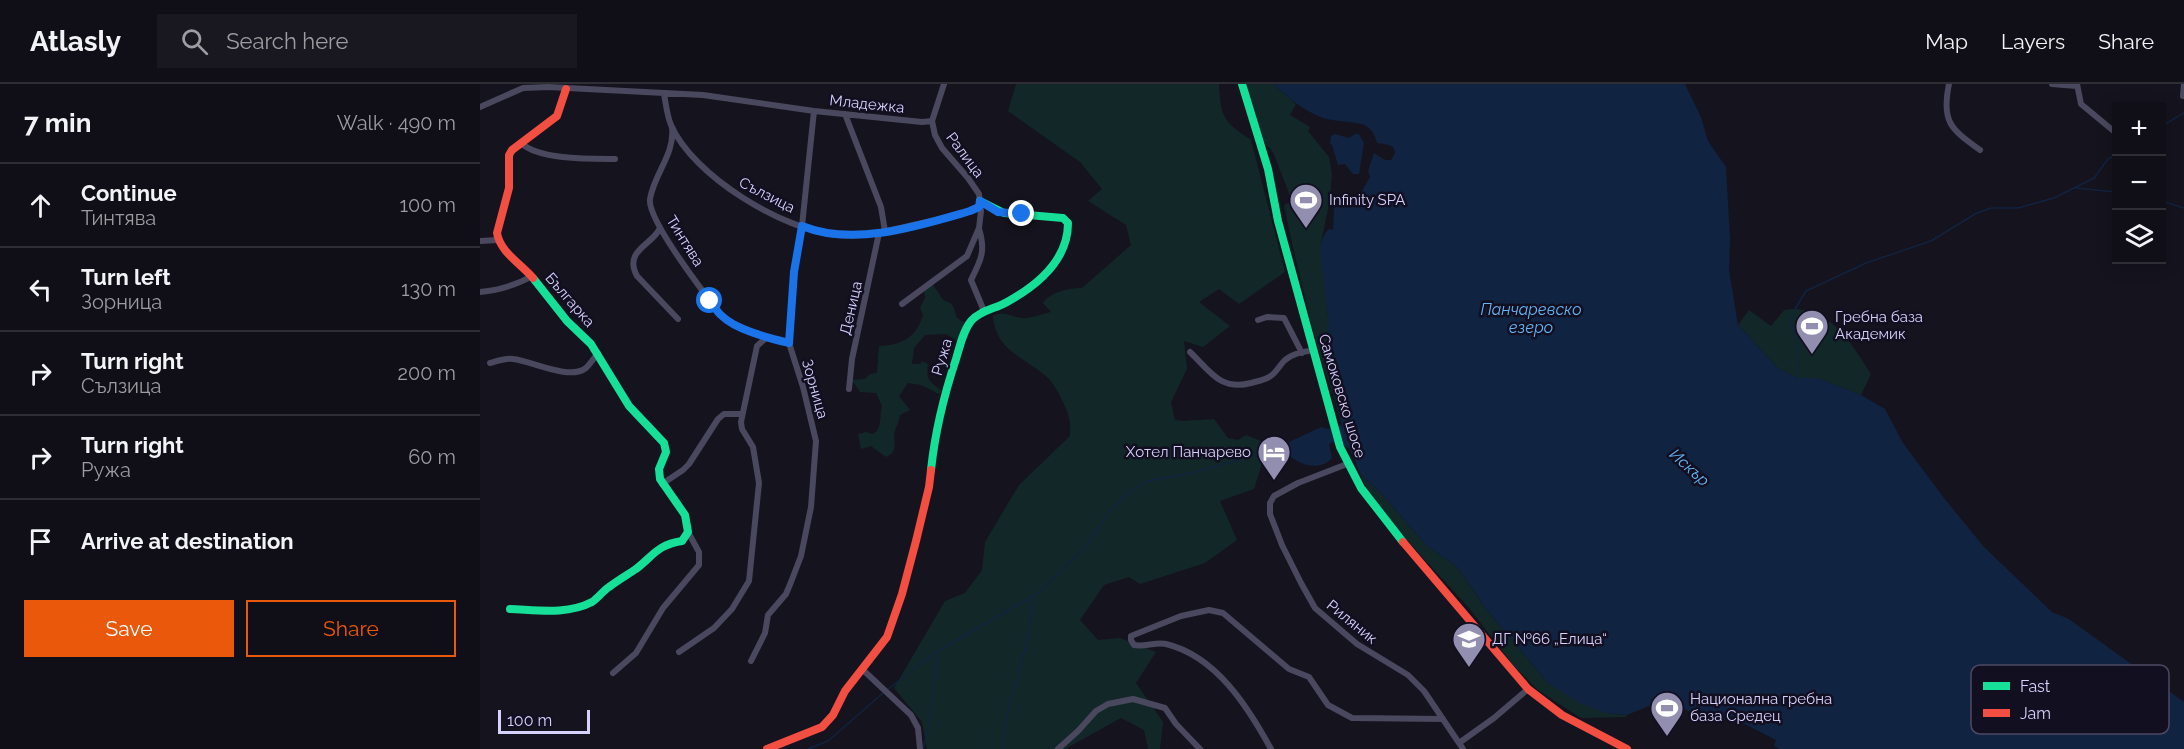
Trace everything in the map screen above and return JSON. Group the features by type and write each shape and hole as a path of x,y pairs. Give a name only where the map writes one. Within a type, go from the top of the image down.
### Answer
{"street":[{"path":"673,92 678,84"},
{"name":"Ралица","path":"944,84 932,121 938,141 976,190 979,204"},
{"name":"Самоковско шосе","path":"1242,84 1268,169 1278,221 1340,447 1347,464 1378,512 1527,689 1562,715 1627,749"},
{"path":"1950,84 1946,98 1947,119 1960,136 1980,150"},
{"path":"2052,84 2077,85 2081,104 2112,130"},
{"path":"2183,96 2184,84"},
{"name":"Младежка","path":"480,107 523,88 548,87 664,94 673,92 814,111 922,122 932,121"},
{"path":"480,241 498,240 497,233 509,188 509,155 512,150 557,116 566,89"},
{"name":"Сълзица","path":"664,94 671,125 705,171 727,188 769,213 802,226 836,235 882,232 948,217 979,204"},
{"name":"Зорница","path":"751,661 765,633 768,615 786,594 791,582 801,556 811,507 816,441 803,387 789,343 794,272 802,226 814,111"},
{"name":"Деница","path":"845,114 881,207 882,232 852,359 849,389"},
{"name":"Тинтява","path":"671,125 670,148 650,199 651,209 660,228 722,316 766,338 789,343"},
{"path":"521,143 527,149 577,159 615,159"},
{"path":"902,304 967,256 979,228 981,211 979,204"},
{"name":"Ружа","path":"767,749 822,727 833,715 845,691 887,637 902,594 929,488 935,438 958,346 968,324 984,311 1014,298 1036,284 1053,267 1063,250 1068,235 1068,223 1060,217 1004,213 979,204"},
{"path":"660,228 658,234 640,247 634,262 634,271 678,319"},
{"path":"979,228 983,254 971,280 984,311"},
{"name":"Българка","path":"498,240 503,248 532,276 567,321 587,339 598,353 624,399 664,443 666,452 659,469 662,484"},
{"path":"480,292 503,289 519,284 532,276"},
{"path":"1258,321 1267,317 1284,318 1302,352"},
{"path":"679,652 714,628 732,609 749,581 759,483 753,447 742,429 742,414 757,346 766,338"},
{"path":"1190,352 1221,382 1229,386 1264,380 1273,374 1285,360 1302,352 1314,350"},
{"path":"490,363 510,358 569,372 585,369 598,353"},
{"path":"613,673 636,653 663,608 699,565 699,552 688,532 685,515 662,484 689,464 718,419 724,414 742,414"},
{"name":"Риляник","path":"1347,464 1274,495 1270,502 1270,514 1300,584 1315,608 1357,644 1408,675 1424,691 1461,746"},
{"path":"510,609 553,611 594,602 607,588 637,568 658,549 668,543 682,541 688,532"},
{"path":"1271,749 1259,727 1225,680 1194,656 1165,644 1134,645 1131,636 1180,616 1209,610 1216,611 1231,618 1289,669 1309,677 1328,705 1352,718 1443,719"},
{"path":"862,669 911,715 918,729 920,749"},
{"path":"1461,746 1527,689"},
{"path":"1058,749 1096,711 1118,701 1132,699 1165,708 1176,724 1200,749"}],"green space":[{"path":"1016,84 1219,84 1225,118 1234,128 1251,140 1285,272 1239,304 1219,289 1199,302 1230,326 1203,347 1184,341 1187,369 1171,402 1175,420 1214,419 1228,438 1238,440 1246,435 1259,440 1267,448 1254,489 1220,501 1237,540 1205,563 1140,584 1129,577 1104,585 1080,620 1098,640 1120,638 1156,652 1136,683 1163,722 1160,749 1148,749 1144,730 1121,718 1065,749 927,749 922,722 894,688 945,601 965,593 982,570 985,542 1019,485 1070,436 1068,414 1055,387 1041,372 1014,354 1000,339 993,316 1004,313 1025,318 1051,312 1043,303 1046,299 1060,291 1082,288 1131,245 1126,225 1088,201 1102,189 1080,162 1008,111"},
{"path":"1246,84 1273,84 1296,104 1290,115 1310,127 1308,131 1329,157 1332,174 1330,199 1321,243 1328,317 1328,359 1330,368 1336,374 1344,401 1336,404 1316,342 1294,252 1284,205 1292,201 1273,152 1264,142"},
{"path":"932,283 943,300 953,306 957,318 967,324 958,341 946,334 925,335 914,348 912,364 920,364 922,361 928,364 929,380 942,391 939,394 921,385 908,383 899,396 910,410 900,415 894,434 893,452 886,457 871,446 861,449 858,434 866,432 873,434 876,431 882,406 876,393 860,392 852,380 865,379 870,374 877,373 879,346 901,342 912,335 923,315 920,308 925,298 924,289"},
{"name":"Гребна база Академик","path":"1794,309 1820,316 1831,323 1849,341 1871,374 1861,395 1818,378 1797,378 1777,367 1738,325 1749,310 1771,326 1784,310"},
{"path":"1361,475 1381,493 1426,545 1457,567 1486,609 1549,684 1606,713 1627,715 1626,717 1581,718 1538,690 1514,666 1469,608 1382,513"}],"water":[{"name":"Панчаревско езеро","path":"1273,84 1685,84 1701,117 1708,141 1726,167 1730,239 1729,270 1738,325 1777,367 1797,378 1818,378 1861,395 1885,409 1903,443 1984,547 2052,612 2069,619 2133,665 1971,665 1971,734 2169,734 2169,691 2184,702 2184,749 1780,749 1774,746 1776,740 1727,715 1724,721 1711,715 1707,721 1675,704 1659,702 1627,715 1606,713 1580,703 1549,684 1486,609 1457,567 1426,545 1381,493 1361,475 1349,448 1332,442 1329,445 1332,458 1326,463 1313,466 1292,458 1282,448 1291,441 1321,427 1328,429 1342,425 1336,404 1344,400 1336,374 1330,368 1328,359 1328,317 1321,245 1327,231 1333,230 1334,206 1354,205 1370,177 1368,171 1374,153 1385,160 1391,160 1395,153 1394,148 1389,145 1377,143 1368,127 1316,115 1296,103"},
{"path":"1335,134 1349,138 1359,134 1364,143 1359,174 1353,174 1345,164 1338,165 1330,143 1331,136"}],"waterway":[{"path":"2166,124 2184,113"},
{"path":"1795,309 1806,291 1866,263 1931,241 1975,214 1991,208 2018,208 2054,198 2094,178 2113,156"},
{"path":"2076,188 2112,192"},
{"path":"2166,202 2184,208"},
{"path":"1793,314 1792,325 1798,351 1797,377"},
{"path":"887,690 938,651 1037,594 1088,545 1109,512 1125,496 1147,481 1188,474 1283,448"},
{"path":"1002,749 1008,711 1028,637 1032,598"},
{"path":"923,749 930,722 938,652"},
{"path":"808,749 828,741 883,693"}],"traffic: fast":[{"path":"1242,84 1268,169 1278,221 1340,447 1361,488 1403,542"},
{"path":"931,470 944,400 968,325 979,314 1007,302 1030,288 1057,260 1067,236 1068,223 1063,218 1004,213 980,201"},
{"path":"510,609 562,610 592,602 656,551 682,541 688,532 685,515 660,479 659,469 666,452 664,443 629,406 591,344 567,321 533,278"}],"traffic: jam":[{"path":"533,278 502,246 497,233 509,188 509,155 512,150 557,116 566,89"},
{"path":"767,749 822,727 833,715 845,691 887,637 902,594 916,541 931,470"},
{"path":"1403,542 1528,689 1562,715 1627,749"}],"place":[{"name":"Infinity SPA","path":"1306,229"},
{"name":"Гребна база Академик","path":"1812,355"},
{"name":"Хотел Панчарево","path":"1274,481"},
{"name":"ДГ №66 „Елица“","path":"1469,668"},
{"name":"Национална гребна база Средец","path":"1667,737"}],"route":[{"path":"710,301 730,322 766,338 789,343 794,272 802,226 836,235 879,233 970,211 979,207 980,201 998,212 1022,214"}],"water label":[{"name":"Искър","path":"1690,467"}]}
